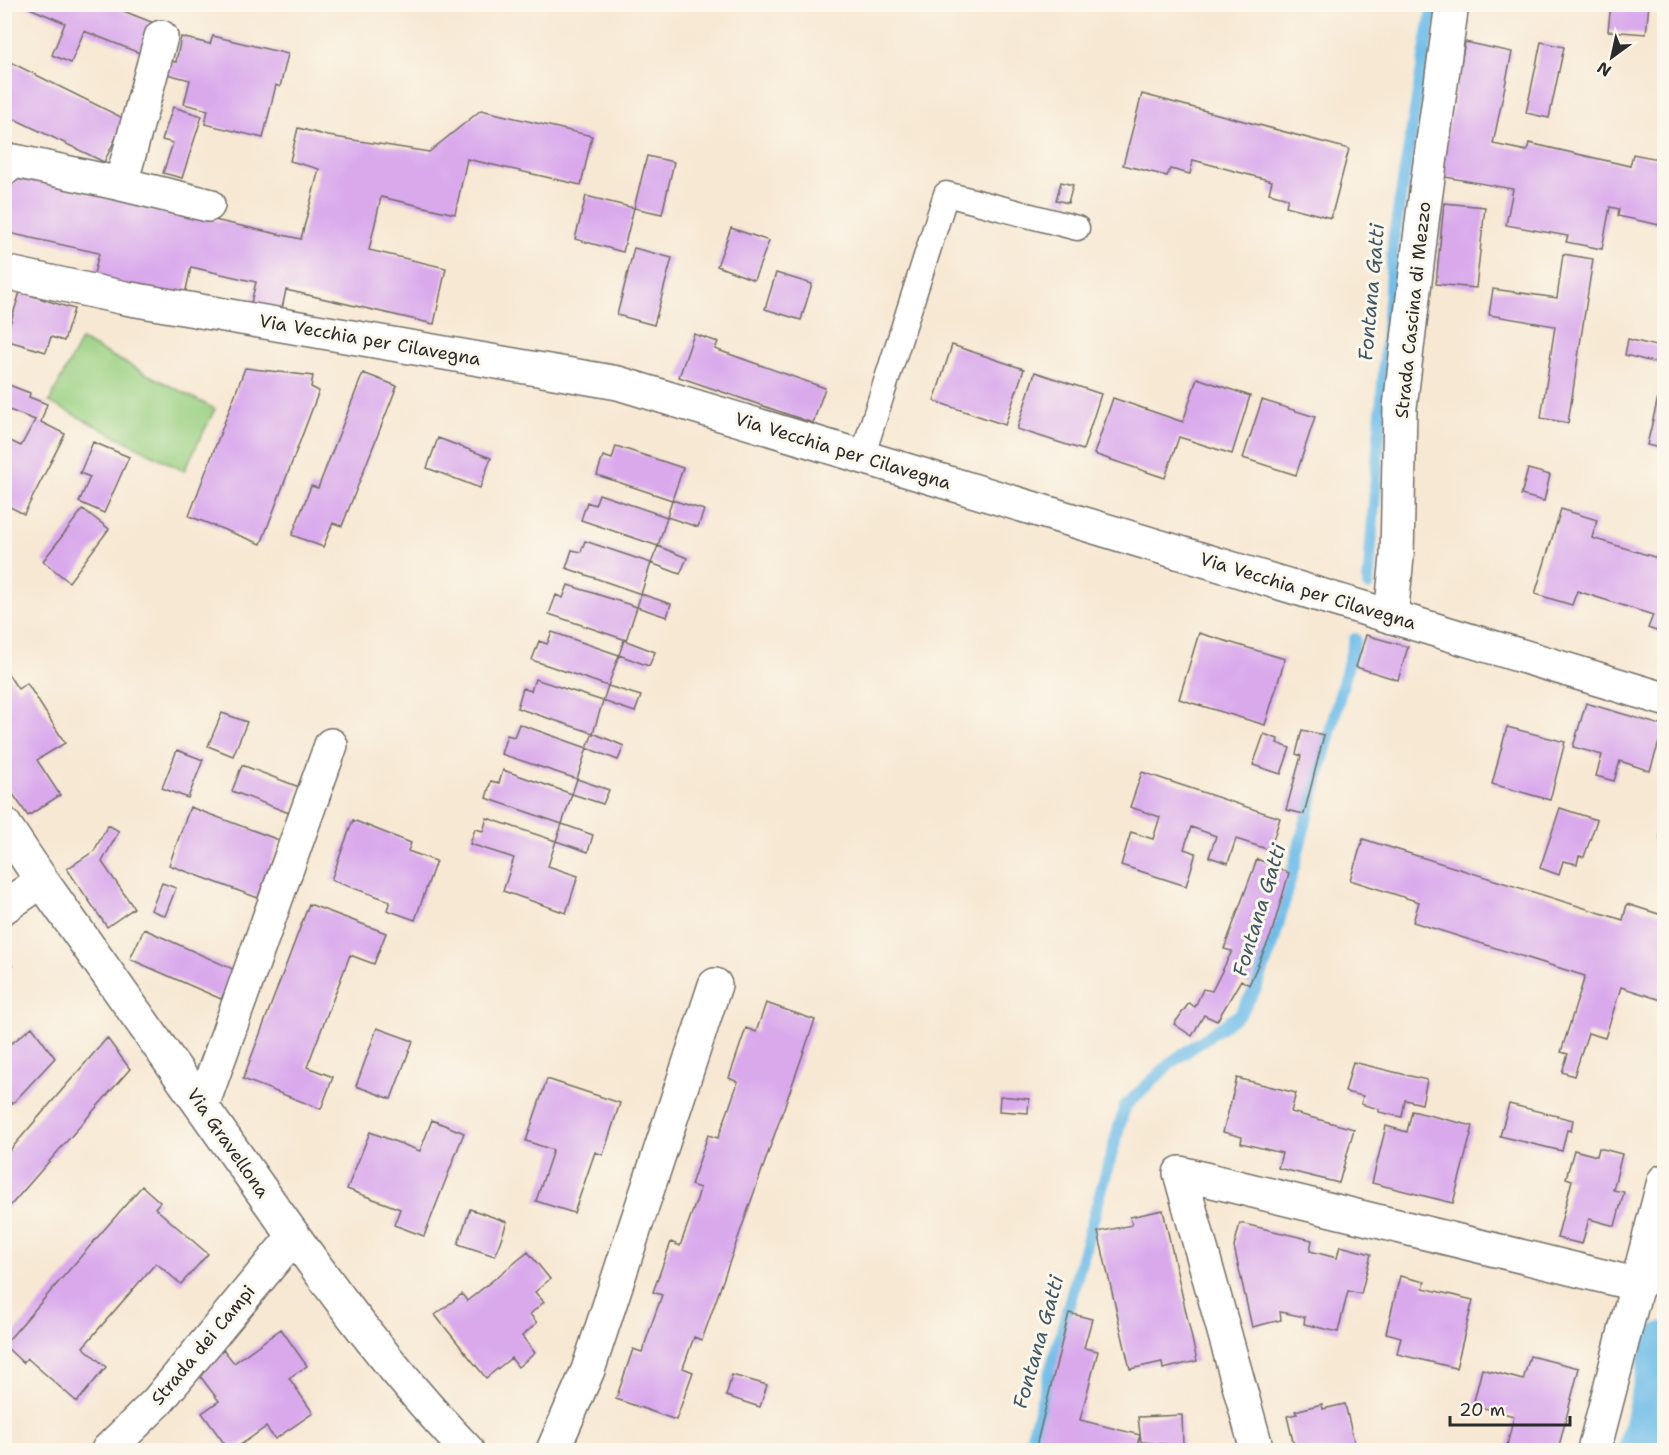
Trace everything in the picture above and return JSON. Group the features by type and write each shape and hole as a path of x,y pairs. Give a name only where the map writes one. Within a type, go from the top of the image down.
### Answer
{"street":[{"name":"Strada Cascina di Mezzo","path":"1391,617 1397,557 1400,407 1423,214 1452,4"},
{"path":"121,184 161,37"},
{"path":"4,169 15,161 208,205"},
{"name":"Via Vecchia per Cilavegna","path":"6,276 618,382 1665,699"},
{"path":"201,1106 331,745"},
{"name":"Via Gravellona","path":"4,824 294,1236 362,1327 467,1450"},
{"path":"4,907 42,881"},
{"path":"553,1450 588,1370 715,985"},
{"path":"1257,1450 1180,1173 1639,1285"},
{"path":"1594,1450 1665,1180"},
{"name":"Strada dei Campi","path":"108,1450 157,1402 294,1236"}],"lane":[{"path":"862,457 945,194 1077,228"}],"green space":[{"path":"81,340 215,409 184,471 49,402"}],"building":[{"path":"1611,4 1649,4 1646,34 1608,31"},
{"path":"22,5 108,5 154,23 142,54 84,31 71,63 52,55 65,23"},
{"path":"213,36 288,54 280,87 276,85 263,138 205,124 208,110 184,104 190,80 163,73 166,60 176,62 181,37 210,44"},
{"path":"1465,42 1512,52 1493,144 1527,151 1529,143 1630,166 1633,154 1664,160 1664,226 1618,216 1619,209 1610,207 1602,249 1566,242 1568,236 1506,225 1513,189 1439,176"},
{"path":"1541,42 1564,47 1549,118 1526,113"},
{"path":"4,59 125,119 104,162 4,114"},
{"path":"1142,94 1349,149 1331,218 1286,206 1288,198 1269,193 1272,181 1193,160 1190,174 1170,169 1167,176 1123,165"},
{"path":"173,107 202,116 182,178 163,173 173,143 162,140"},
{"path":"481,110 592,136 581,185 467,159 455,214 381,197 369,250 446,268 434,324 286,290 280,318 249,311 256,282 191,267 184,299 93,278 99,253 4,232 4,208 7,208 14,176 301,239 319,169 290,161 298,128 328,136 429,152"},
{"path":"647,156 674,162 662,214 634,208"},
{"path":"1061,182 1073,185 1068,203 1056,200"},
{"path":"586,196 634,208 623,252 575,239"},
{"path":"1444,203 1485,207 1476,288 1436,284"},
{"path":"731,228 769,241 754,280 717,266"},
{"path":"634,248 672,258 654,325 617,315"},
{"path":"1563,254 1593,259 1568,423 1541,418 1555,326 1489,315 1493,289 1557,298"},
{"path":"776,273 812,284 801,320 765,309"},
{"path":"20,292 74,309 64,341 51,337 46,352 5,340"},
{"path":"694,334 718,342 715,349 825,388 813,423 679,377"},
{"path":"1628,339 1664,348 1664,365 1625,355"},
{"path":"952,345 1024,369 1005,425 934,401"},
{"path":"245,368 313,376 311,387 319,391 261,544 189,516"},
{"path":"1035,372 1101,394 1083,450 1017,429"},
{"path":"1664,372 1664,449 1647,445"},
{"path":"363,373 397,386 342,526 333,523 323,547 292,535 311,486 318,488"},
{"path":"1197,378 1250,396 1232,454 1179,437 1165,478 1094,454 1113,398 1183,422"},
{"path":"4,383 30,393 29,397 47,404 41,422 65,434 24,514 4,504 4,476 10,466 4,464 4,438 21,446 35,420 4,408"},
{"path":"1262,400 1315,417 1296,475 1243,458"},
{"path":"438,438 491,458 480,488 427,468"},
{"path":"93,442 129,457 104,513 79,502 90,477 80,473"},
{"path":"616,446 683,468 672,500 597,475 603,456 612,459"},
{"path":"1528,469 1550,475 1544,501 1521,495"},
{"path":"599,494 667,517 658,546 581,520 587,502 595,505"},
{"path":"672,500 704,510 698,527 667,517"},
{"path":"83,509 109,529 69,582 43,561"},
{"path":"1561,509 1597,520 1592,538 1664,560 1664,634 1648,628 1653,615 1577,591 1572,605 1535,594"},
{"path":"585,541 651,563 641,594 566,568 572,550 581,552"},
{"path":"658,546 687,558 680,574 651,563"},
{"path":"568,585 637,607 626,640 549,614 556,595 563,598"},
{"path":"641,594 671,604 667,617 637,607"},
{"path":"552,632 619,655 608,686 532,660 539,641 547,644"},
{"path":"1199,633 1285,659 1265,725 1179,699"},
{"path":"1366,635 1408,647 1398,680 1356,667"},
{"path":"624,640 655,652 649,666 619,655"},
{"path":"4,668 18,689 27,683 65,743 37,760 60,795 28,816 4,781"},
{"path":"535,679 603,701 593,733 517,708 523,688 531,691"},
{"path":"608,686 641,696 635,712 603,701"},
{"path":"1586,703 1664,726 1650,771 1620,761 1614,781 1596,776 1602,755 1573,747"},
{"path":"222,713 247,722 233,756 208,746"},
{"path":"519,724 587,748 577,779 501,754 507,735 514,737"},
{"path":"1507,727 1565,742 1550,800 1492,784"},
{"path":"1302,730 1324,735 1304,814 1286,810 1301,756 1296,754"},
{"path":"593,733 624,746 618,760 587,748"},
{"path":"1264,734 1278,739 1277,743 1290,748 1281,774 1253,765"},
{"path":"177,750 203,760 188,798 162,788"},
{"path":"242,765 299,787 289,813 232,791"},
{"path":"503,770 572,794 562,824 486,798 491,781 499,783"},
{"path":"1142,772 1280,818 1270,850 1236,839 1228,863 1209,857 1216,836 1191,827 1184,849 1196,853 1186,886 1121,865 1131,832 1153,839 1160,817 1130,807"},
{"path":"577,779 609,790 603,804 572,794"},
{"path":"190,807 279,840 258,898 169,865"},
{"path":"1664,807 1664,841 1660,840"},
{"path":"1560,808 1597,820 1584,857 1579,856 1577,864 1563,861 1559,875 1540,868"},
{"path":"487,818 556,841 548,866 578,876 566,913 503,891 514,858 470,844 475,829 483,831"},
{"path":"353,820 411,843 408,851 436,861 415,920 387,910 390,901 331,880"},
{"path":"562,824 593,835 588,852 556,841"},
{"path":"108,825 119,831 102,862 134,908 107,927 67,869 94,851"},
{"path":"1363,839 1623,920 1627,904 1662,915 1664,910 1664,1001 1621,987 1605,1038 1588,1033 1574,1076 1562,1072 1568,1054 1561,1052 1585,976 1413,922 1419,902 1350,880"},
{"path":"1257,859 1289,873 1271,935 1249,985 1241,980 1217,1021 1204,1015 1192,1036 1174,1024 1189,1003 1195,1007 1203,989 1212,991 1232,951 1224,949"},
{"path":"162,883 176,888 165,916 151,910"},
{"path":"309,904 386,933 374,964 350,955 307,1067 333,1077 321,1109 243,1079"},
{"path":"144,929 235,970 221,999 130,959"},
{"path":"4,954 12,966 4,971"},
{"path":"766,1003 815,1020 702,1340 694,1337 683,1368 693,1372 676,1420 616,1399 633,1349 642,1352 662,1295 653,1292 671,1242 680,1246 697,1199 700,1188 691,1185 708,1135 718,1138 728,1111 738,1082 729,1078 746,1028 756,1032"},
{"path":"32,1027 55,1058 12,1104 4,1094 4,1035 12,1043"},
{"path":"377,1028 413,1041 391,1099 356,1086"},
{"path":"107,1038 130,1069 4,1213 4,1157"},
{"path":"1353,1062 1427,1080 1422,1104 1405,1100 1402,1117 1379,1112 1379,1109 1361,1104 1363,1096 1345,1092"},
{"path":"1237,1078 1296,1093 1291,1112 1354,1129 1339,1183 1278,1168 1282,1153 1241,1143 1242,1137 1223,1132"},
{"path":"547,1079 620,1103 603,1155 595,1152 574,1213 536,1201 553,1150 526,1141"},
{"path":"1000,1096 1029,1099 1028,1113 999,1111"},
{"path":"1509,1104 1573,1120 1571,1131 1567,1130 1562,1151 1500,1136"},
{"path":"1412,1111 1473,1126 1453,1203 1372,1183 1386,1126 1407,1132"},
{"path":"432,1120 464,1133 424,1236 394,1225 400,1209 347,1189 370,1132 420,1151"},
{"path":"1599,1148 1622,1154 1613,1190 1624,1192 1615,1226 1589,1219 1582,1244 1557,1238 1572,1180 1566,1178 1574,1150 1597,1156"},
{"path":"142,1186 160,1202 155,1208 208,1254 181,1284 156,1263 83,1347 106,1367 77,1402 27,1358 23,1363 4,1345"},
{"path":"470,1209 507,1222 495,1256 458,1244"},
{"path":"1163,1210 1197,1361 1163,1369 1162,1362 1130,1369 1098,1232 1132,1225 1130,1217"},
{"path":"1240,1223 1312,1240 1310,1251 1337,1258 1340,1246 1371,1254 1361,1294 1348,1291 1338,1332 1304,1324 1305,1317 1280,1312 1281,1320 1252,1327 1234,1247"},
{"path":"528,1252 550,1279 535,1292 544,1302 530,1314 537,1323 522,1336 535,1353 518,1367 511,1358 486,1378 435,1315 462,1294 467,1301"},
{"path":"1400,1276 1425,1282 1423,1288 1473,1300 1456,1368 1397,1354 1401,1337 1386,1333"},
{"path":"1069,1313 1092,1319 1084,1348 1098,1351 1080,1420 1140,1435 1136,1450 1035,1450"},
{"path":"281,1329 307,1366 289,1378 313,1413 275,1439 266,1427 233,1450 229,1450 202,1413 219,1401 200,1376 223,1349 234,1363"},
{"path":"1530,1356 1579,1368 1558,1450 1506,1450 1514,1416 1473,1405 1482,1369 1523,1380"},
{"path":"732,1375 767,1385 760,1407 726,1396"},
{"path":"1322,1404 1323,1409 1345,1404 1356,1450 1295,1450 1287,1416 1297,1414 1295,1411"},
{"path":"1182,1415 1183,1446 1141,1442 1138,1417"}],"waterway":[{"name":"Fontana Gatti","path":"1368,585 1394,236 1433,4"},
{"name":"Fontana Gatti","path":"1028,1450 1125,1106 1173,1061 1240,1014 1256,988 1273,944 1355,639"},
{"path":"1639,1450 1664,1343"}]}
